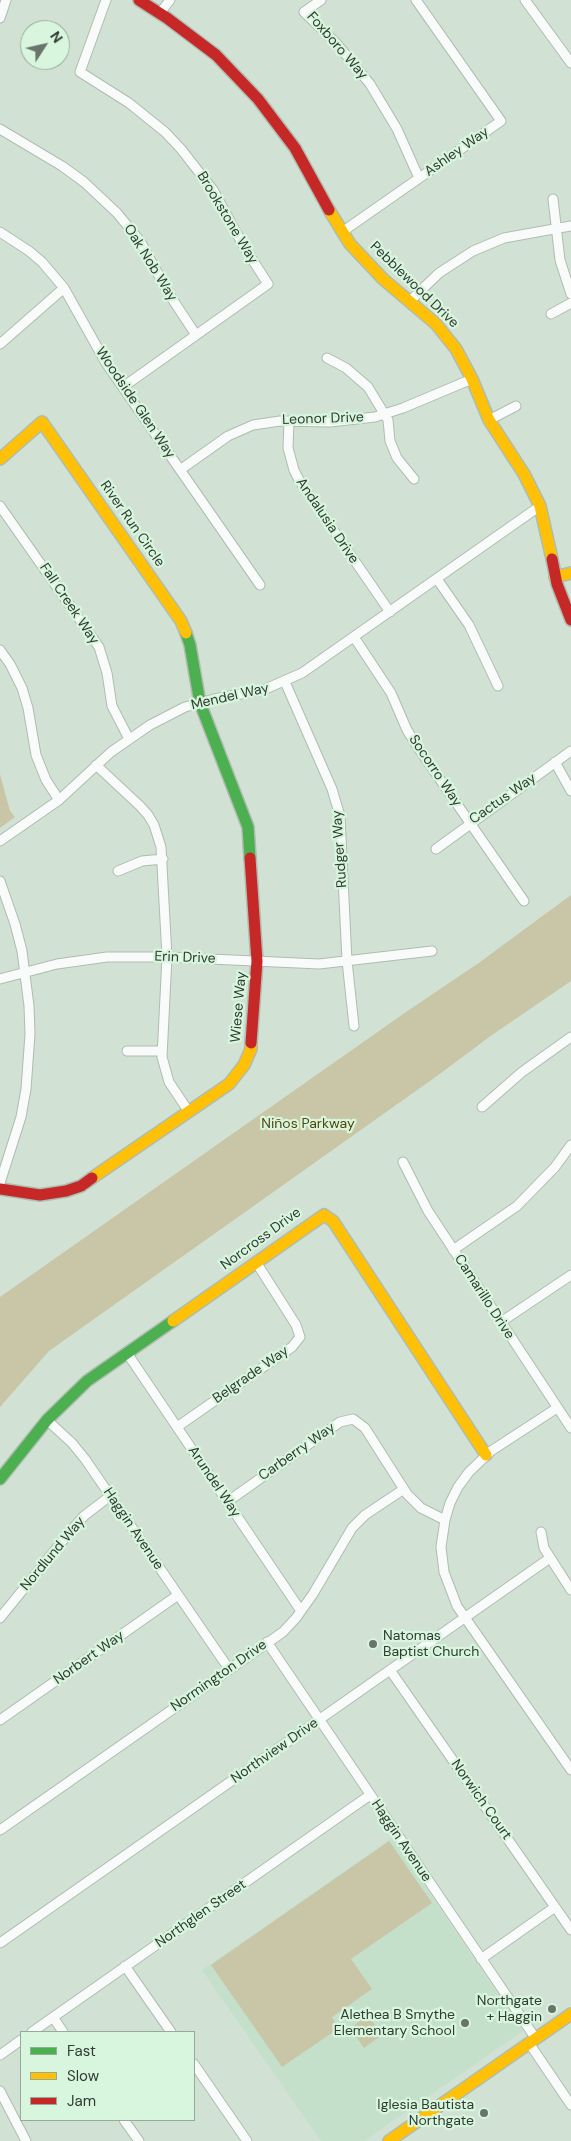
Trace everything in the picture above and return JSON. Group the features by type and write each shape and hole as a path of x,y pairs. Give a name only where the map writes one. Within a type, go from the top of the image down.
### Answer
{"street":[{"path":"0,18 6,0"},
{"name":"Brookstone Way","path":"106,0 80,72 135,108 181,149 213,190 243,245 268,284 123,387"},
{"name":"Pebblewood Drive","path":"138,0 160,13 216,56 258,99 295,148 342,232 369,266 426,314 448,338 472,378 489,420 524,474 540,506 548,535 555,577 571,620"},
{"path":"160,13 170,0"},
{"name":"Foxboro Way","path":"321,0 304,12 337,44 370,84 398,129 419,178"},
{"name":"Ashley Way","path":"342,232 500,121 416,0"},
{"path":"525,0 571,64"},
{"name":"Oak Nob Way","path":"0,129 77,176 117,212 140,241 169,294 196,335"},
{"path":"553,199 563,271 571,294"},
{"path":"410,301 439,273 473,251 504,238 571,226"},
{"name":"Woodside Glen Way","path":"0,232 42,262 64,288 94,342 123,387 260,585"},
{"path":"0,344 64,288"},
{"path":"552,314 571,303"},
{"path":"327,358 346,368 363,383 388,420 390,441 397,458 414,479"},
{"name":"Leonor Drive","path":"180,470 228,436 243,429 269,422 352,421 385,414 472,378"},
{"path":"489,420 516,406"},
{"name":"Andalusia Drive","path":"289,421 288,448 299,480 390,612"},
{"name":"River Run Circle","path":"0,459 42,422 181,621 190,645 200,703"},
{"name":"Fall Creek Way","path":"0,506 99,647 107,673 112,706 129,739"},
{"name":"Mendel Way","path":"0,841 59,800 96,765 129,739 161,718 200,703 246,695 284,682 305,671 540,506"},
{"path":"555,577 571,572"},
{"path":"437,579 469,625 498,686"},
{"name":"Socorro Way","path":"354,637 386,685 418,749 524,901"},
{"path":"0,650 10,664 22,688 28,708 36,755 46,780 59,800"},
{"name":"Rudger Way","path":"284,682 332,788 340,816 347,961 354,1026"},
{"name":"Wiese Way","path":"0,1189 40,1195 66,1191 81,1186 228,1084 237,1075 249,1054 253,1037 257,961 248,826 200,703"},
{"name":"Cactus Way","path":"436,849 571,751"},
{"path":"555,762 571,791"},
{"path":"96,765 148,815 158,836 163,859 167,957 162,1051 164,1070 169,1082 189,1112"},
{"path":"118,871 136,863 163,859"},
{"path":"0,880 15,924 26,972 30,1034 26,1089 16,1137 0,1183"},
{"name":"Erin Drive","path":"0,979 56,964 107,957 167,957 319,964 432,951"},
{"path":"482,1107 522,1072 571,1037"},
{"path":"127,1051 162,1051"},
{"path":"453,1250 518,1206 555,1167 571,1145"},
{"name":"Camarillo Drive","path":"403,1162 418,1195 571,1428"},
{"name":"Norcross Drive","path":"0,1479 47,1420 87,1381 315,1219 324,1215 332,1221 486,1455"},
{"name":"Belgrade Way","path":"177,1427 292,1347 300,1337 296,1325 256,1262"},
{"path":"500,1322 571,1275"},
{"name":"Arundel Way","path":"126,1353 301,1611"},
{"path":"557,1408 486,1455 469,1472 458,1487 444,1520 442,1547 444,1572 452,1595 465,1618 571,1770"},
{"name":"Carberry Way","path":"227,1502 340,1422 353,1419 365,1428 404,1489 421,1508 444,1520"},
{"name":"Haggin Avenue","path":"47,1420 72,1443 229,1669"},
{"name":"Normington Drive","path":"0,1830 283,1632 313,1594 352,1528 365,1515 404,1489"},
{"name":"Nordlund Way","path":"0,1618 72,1528 110,1496"},
{"path":"541,1532 542,1543 571,1590"},
{"name":"Northview Drive","path":"0,1943 550,1558"},
{"name":"Norbert Way","path":"0,1720 178,1595"},
{"name":"Haggin Avenue","path":"267,1642 481,1960 571,2105"},
{"name":"Norwich Court","path":"390,1670 571,1930"},
{"name":"Northglen Street","path":"33,2031 370,1796"},
{"path":"481,1960 555,1907"},
{"path":"125,1966 170,2031"},
{"path":"389,2141 571,2014"},
{"path":"53,2017 62,2031"},
{"path":"0,2055 20,2041"},
{"path":"195,2065 247,2141"},
{"path":"0,2091 26,2141"},
{"path":"125,2121 139,2141"}],"shaded area":[{"path":"392,1838 523,2031 364,2141 321,2141 202,1970"}],"green space":[{"path":"0,774 10,811 15,817 0,828"},
{"name":"Niños Parkway","path":"571,895 571,981 492,1035 49,1351 0,1407 0,1297 480,962"},
{"path":"389,1841 432,1903 351,1959 372,1989 332,2017 339,2028 282,2067 211,1965"},
{"path":"368,2015 382,2035 364,2048 350,2028"}],"traffic: fast":[{"path":"186,633 190,645 200,703 248,827 250,858"},
{"path":"0,1479 47,1420 87,1381 173,1321"}],"traffic: slow":[{"path":"329,210 350,244 383,279 436,324 456,349 472,379 489,420 524,474 540,506 552,559"},
{"path":"0,459 42,422 181,621 186,633"},
{"path":"555,577 571,573"},
{"path":"92,1178 229,1084 244,1065 251,1049 251,1043"},
{"path":"173,1321 324,1215 333,1221 486,1455"},
{"path":"389,2141 571,2014"}],"traffic: jam":[{"path":"139,0 167,18 216,55 258,99 295,148 329,210"},
{"path":"552,559 557,584 571,620"},
{"path":"250,858 257,961 251,1043"},
{"path":"0,1189 40,1195 66,1191 81,1186 92,1178"}],"place":[{"name":"Natomas Baptist Church","path":"373,1644"},
{"name":"Northgate + Haggin","path":"552,2009"},
{"name":"Alethea B Smythe Elementary School","path":"465,2023"},
{"name":"Iglesia Bautista Northgate","path":"484,2113"}]}
